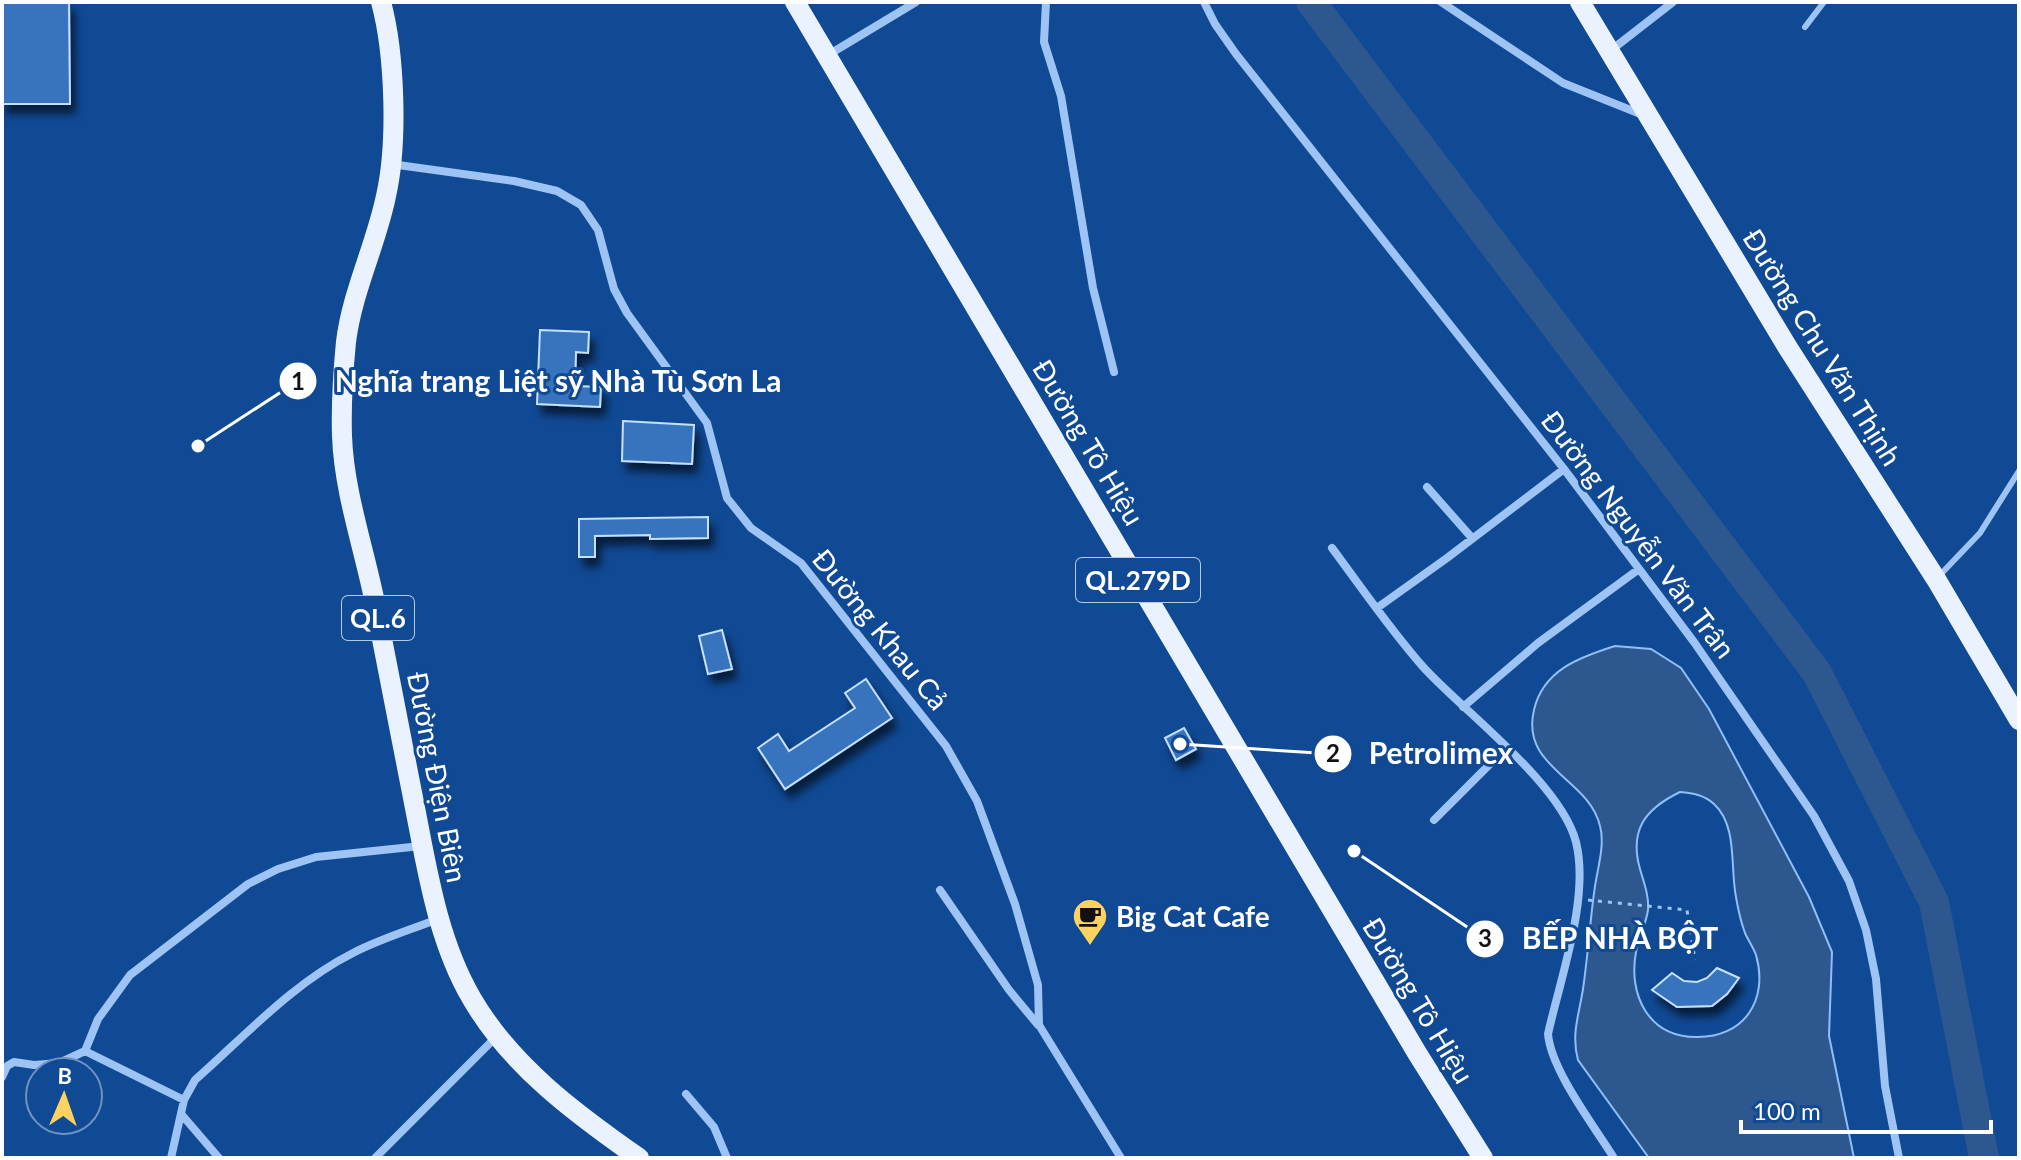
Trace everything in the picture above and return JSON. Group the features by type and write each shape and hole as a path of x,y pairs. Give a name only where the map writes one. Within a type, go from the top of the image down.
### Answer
{"main road":[{"name":"Đường Điện Biên","path":"381,2 386,21 392,96 391,164 386,197 347,337 342,437 422,846 439,918 459,976 496,1037 546,1087 634,1157"},
{"name":"Đường Tô Hiệu","path":"795,2 1409,1040 1483,1158"},
{"name":"Đường Chu Văn Thịnh","path":"1580,2 1788,348 1936,579 2019,720"}],"street":[{"path":"828,55 916,2"},
{"path":"1046,2 1044,42 1061,96 1093,288 1114,372"},
{"name":"Đường Nguyễn Văn Trân","path":"1204,2 1236,54 1564,469 1639,569 1728,690 1814,816 1849,881 1872,956 1885,1086 1899,1158"},
{"path":"1441,2 1563,83 1647,117"},
{"path":"1609,52 1670,3"},
{"name":"Đường Khau Cả","path":"391,164 514,181 557,191 581,205 598,230 614,289 627,313 707,423 727,498 751,528 801,563 946,746 963,773 1000,861 1034,963 1039,1025"},
{"path":"1377,608 1564,469"},
{"path":"1427,487 1472,538"},
{"path":"1332,548 1425,668 1506,748 1558,804 1568,821 1576,844 1578,865 1575,908 1566,964 1548,1034 1549,1045 1564,1078 1614,1158"},
{"path":"1463,707 1538,643 1639,569"},
{"path":"1434,820 1506,748"},
{"path":"2,1077 7,1066 14,1062 34,1065 59,1063 85,1051 98,1019 130,975 248,884 278,869 316,857 422,846"},
{"path":"940,890 1009,990 1039,1025 1121,1158"},
{"path":"171,1158 184,1100 195,1080 308,981 354,952 439,918"},
{"path":"375,1158 496,1037"},
{"path":"85,1051 184,1100"},
{"path":"686,1094 714,1127 727,1158"},
{"path":"182,1115 219,1158"}],"lane":[{"path":"1805,27 1824,2"},
{"path":"1936,579 1980,533 2019,471"}],"path":[{"path":"1588,900 1687,910 1695,960"}],"water":[{"path":"1615,646 1651,649 1681,668 1709,709 1809,897 1832,952 1829,1036 1854,1158 1649,1158 1578,1060 1575,1033 1602,840 1593,810 1546,760 1532,730 1539,696 1554,675","holes":["1680,792 1710,801 1722,813 1727,824 1739,911 1759,971 1759,987 1749,1013 1740,1023 1713,1036 1679,1035 1665,1030 1645,1010 1635,983 1636,952 1648,910 1637,855 1639,832 1643,822 1657,806"]}],"building":[{"path":"2,2 69,2 70,104 2,104"},
{"path":"540,330 589,332 588,353 576,352 575,386 601,387 600,407 537,404"},
{"path":"623,421 694,425 692,464 622,461"},
{"path":"708,517 708,538 595,536 595,557 579,557 579,519"},
{"path":"722,630 732,669 708,674 699,636"},
{"path":"866,679 892,718 785,789 758,748 778,734 789,751 855,708 845,693"},
{"path":"1184,728 1196,749 1176,760 1165,738"},
{"path":"1717,968 1739,978 1727,994 1712,1006 1677,1007 1652,990 1672,973 1684,981 1697,982 1707,978"}],"waterway":[{"path":"1311,2 1817,673 1934,902 1984,1158"}],"place":[{"name":"Nghĩa trang Liệt sỹ Nhà Tù Sơn La","path":"198,446"},
{"name":"Petrolimex","path":"1180,744"},
{"name":"BẾP NHÀ BỘT","path":"1354,851"},
{"name":"Big Cat Cafe","path":"1090,947"}]}
